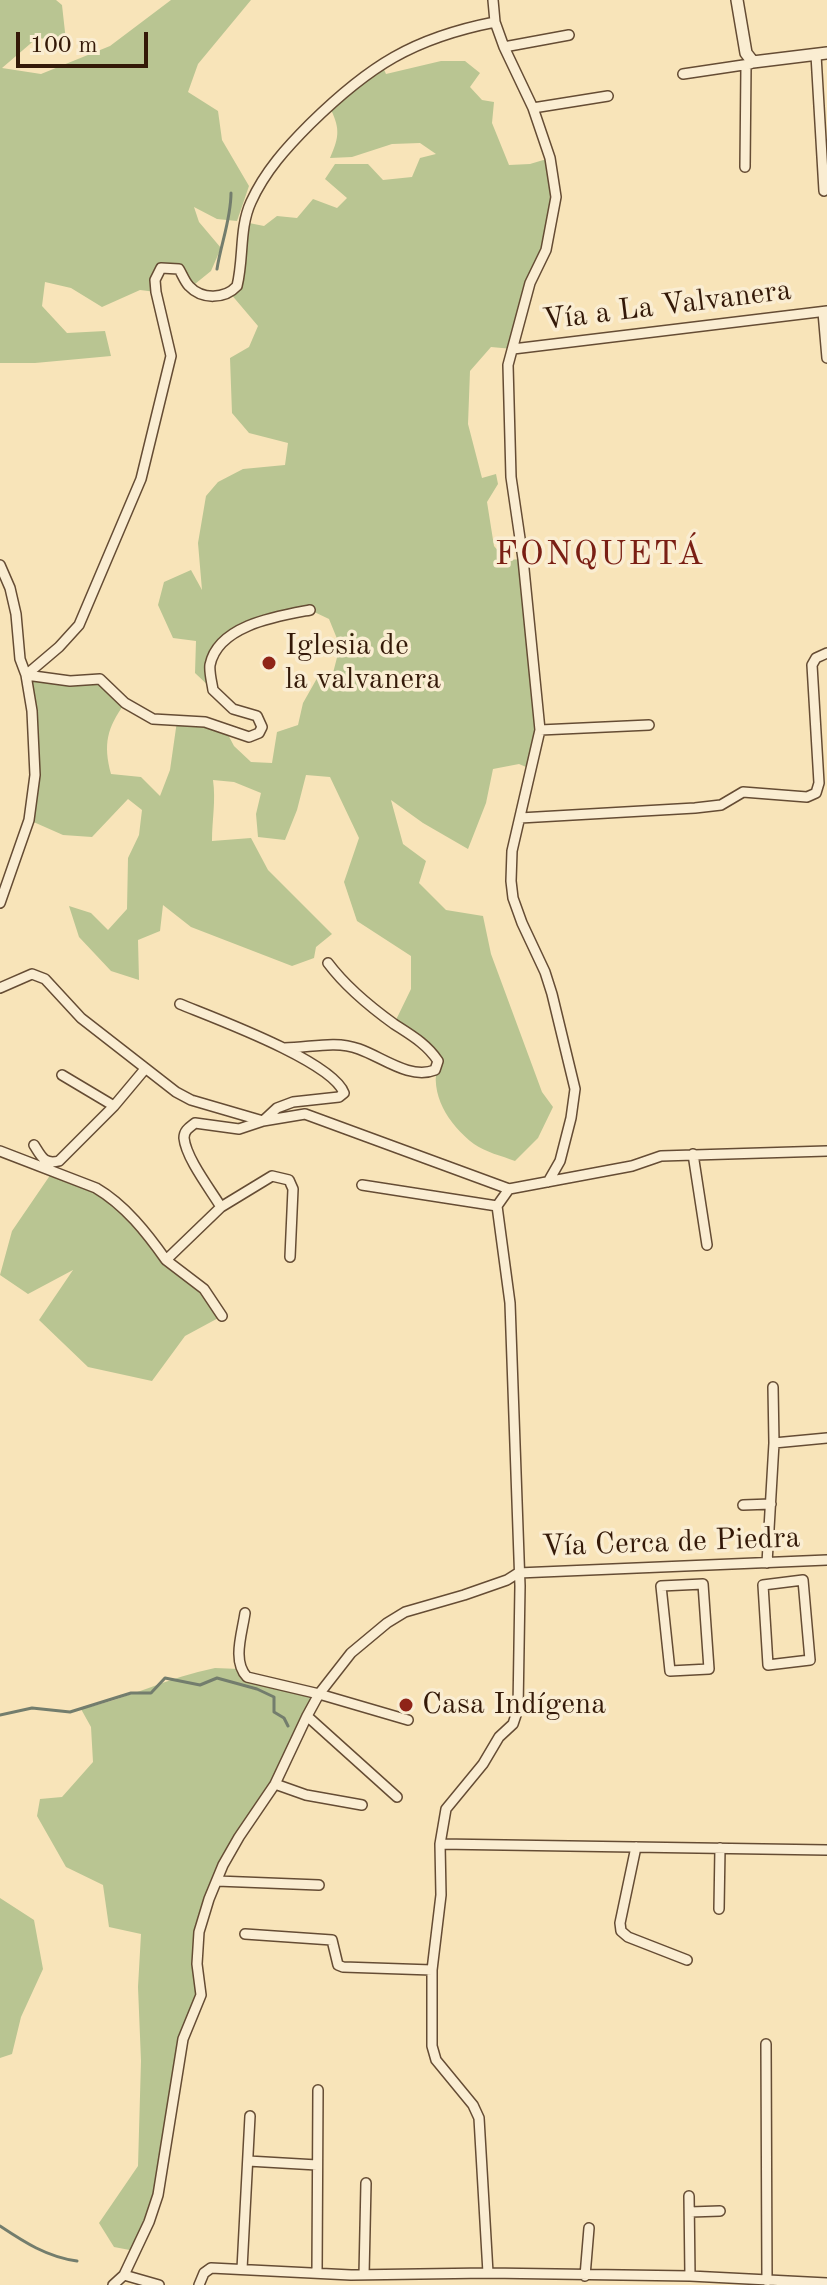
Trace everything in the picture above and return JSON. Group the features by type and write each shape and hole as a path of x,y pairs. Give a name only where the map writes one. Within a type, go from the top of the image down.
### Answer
{"street":[{"path":"493,0 495,22 533,108 554,173 556,197 546,250 530,283 508,365 511,477 523,559 540,730 512,851 513,898 549,983 575,1089 560,1161 548,1182"},
{"path":"737,0 750,64 745,167"},
{"path":"26,675 79,625 141,479 171,356 156,292 155,280 161,268 179,269 190,288 205,295 215,297 230,293 237,286 244,222 251,202 284,150 339,96 381,63 455,30 495,22"},
{"path":"504,47 569,35"},
{"path":"683,74 821,54 824,191"},
{"path":"533,108 608,96"},
{"path":"825,311 827,358"},
{"name":"Vía a La Valvanera","path":"513,349 825,311"},
{"path":"0,565 16,614 20,659 32,711 35,775 29,820 0,903"},
{"path":"26,675 70,681 100,679 125,703 153,719 205,722 249,737 259,733 262,727 257,716 233,709 213,690 210,665 219,647 233,633 279,615 310,610"},
{"path":"520,818 721,805 743,792 807,797 822,795 812,665 816,658 827,653"},
{"path":"540,730 649,725"},
{"path":"815,732 827,729"},
{"path":"280,1048 340,1043 401,1069 427,1073 435,1070 438,1061 418,1038 355,994 328,963"},
{"path":"0,988 32,974 45,979 81,1018 145,1069 191,1100 263,1121"},
{"path":"180,1004 315,1064 338,1082 344,1093 339,1097 293,1102 277,1108 263,1121"},
{"path":"34,1145 44,1160 51,1163 59,1161 114,1106 145,1069"},
{"path":"62,1075 114,1106"},
{"path":"221,1207 194,1162 184,1137 186,1129 195,1123 239,1129 263,1121 305,1114 509,1189 632,1166 661,1156 827,1151"},
{"path":"0,1151 110,1196 166,1260 204,1289 222,1316"},
{"path":"693,1154 707,1245"},
{"path":"560,1161 566,1179"},
{"path":"166,1260 221,1207 272,1176 289,1180 293,1189 290,1257"},
{"path":"362,1185 497,1206"},
{"path":"488,2273 479,2118 473,2105 436,2060 432,2046 432,1970 441,1895 440,1844 446,1809 483,1764 499,1737 513,1724 518,1709 520,1586 510,1303 497,1206 509,1189"},
{"path":"767,1563 774,1443 773,1387"},
{"path":"774,1443 827,1438"},
{"path":"743,1505 771,1504"},
{"name":"Vía Cerca de Piedra","path":"518,1573 827,1560"},
{"path":"792,1562 793,1580"},
{"path":"680,1566 682,1585"},
{"path":"113,2285 124,2275 158,2195 183,2039 201,1995 197,1964 199,1932 217,1881 239,1837 275,1784 319,1694 351,1653 405,1612 464,1595 518,1573"},
{"path":"793,1580 803,1580 810,1660 768,1665 763,1585 793,1580"},
{"path":"703,1584 709,1669 670,1671 661,1586 682,1585 703,1584"},
{"path":"245,1613 239,1669 247,1677 408,1720"},
{"path":"307,1716 397,1797"},
{"path":"275,1784 306,1795 362,1805"},
{"path":"440,1844 827,1850"},
{"path":"636,1847 621,1931 628,1937 687,1960"},
{"path":"719,1909 720,1848"},
{"path":"217,1881 319,1885"},
{"path":"245,1934 332,1940 338,1965 343,1967 432,1970"},
{"path":"766,2044 767,2281"},
{"path":"317,2273 318,2090"},
{"path":"242,2269 250,2116"},
{"path":"248,2161 317,2165"},
{"path":"364,2275 366,2183"},
{"path":"689,2196 690,2276"},
{"path":"690,2212 720,2211"},
{"path":"585,2276 589,2228"},
{"path":"199,2285 207,2270 242,2269 317,2273 351,2280 364,2275 488,2273 676,2282 690,2276 708,2282 827,2283"},
{"path":"124,2275 159,2285"}],"green space":[{"path":"0,0 56,0 62,5 66,41 37,38 2,68 41,74 110,46 171,0 251,0 198,64 188,92 218,111 222,140 249,186 237,221 217,219 194,207 199,222 221,248 211,271 190,288 179,269 161,268 156,292 140,290 102,307 71,288 45,282 42,306 67,333 105,331 111,356 0,363"},
{"path":"441,61 465,61 480,73 470,87 482,100 494,102 492,123 509,165 530,164 550,158 555,215 530,283 513,349 491,347 470,371 468,424 482,478 496,474 498,484 487,502 494,546 506,560 523,559 540,730 531,769 519,764 493,769 486,803 468,849 391,800 403,844 426,861 419,883 446,910 483,916 491,954 542,1092 553,1107 538,1138 515,1161 478,1147 456,1127 439,1097 436,1086 438,1062 394,1024 411,989 411,956 357,921 344,882 359,838 330,777 306,775 285,840 258,837 256,814 261,793 234,782 213,780 212,841 251,838 268,870 332,934 316,947 314,958 292,966 191,927 163,905 160,931 138,940 139,980 111,971 79,937 69,906 91,913 108,930 127,909 128,858 139,835 142,810 128,799 92,837 63,835 29,820 35,775 26,675 100,679 125,703 108,737 111,774 141,777 160,796 170,770 177,721 225,729 234,746 251,762 272,763 277,732 298,725 303,703 320,673 333,673 340,646 329,619 310,610 233,633 210,665 213,690 195,673 196,641 173,638 158,605 164,582 191,570 202,590 198,543 206,496 218,482 243,469 285,465 288,443 249,433 232,413 230,358 249,347 258,326 230,293 237,286 244,222 264,226 277,216 297,218 313,199 337,208 347,198 325,179 335,164 368,164 383,180 412,177 420,158 436,154 420,143 392,144 352,157 330,158 337,132 329,106 381,63 386,74"},
{"path":"53,1171 96,1188 150,1242 204,1289 222,1316 185,1336 152,1381 88,1367 39,1320 73,1270 28,1294 0,1275 12,1231"},
{"path":"215,1668 239,1669 247,1677 319,1694 275,1784 239,1837 199,1932 201,1995 183,2039 165,2159 135,2251 114,2247 99,2223 138,2166 141,1934 109,1927 103,1885 66,1867 37,1816 40,1799 62,1797 93,1762 91,1727 81,1709"},
{"path":"0,1898 34,1920 43,1969 21,2017 12,2054 0,2058"}],"waterway":[{"path":"217,269 231,193"},
{"path":"0,1715 32,1708 70,1712 131,1693 151,1693 165,1678 200,1685 217,1678 274,1697 274,1712 284,1718 288,1726"},
{"path":"0,2226 46,2252 77,2261"}],"place":[{"name":"Iglesia de la valvanera","path":"269,663"},
{"name":"Casa Indígena","path":"406,1705"}],"district":[{"name":"FONQUETÁ","path":"600,555"}]}
